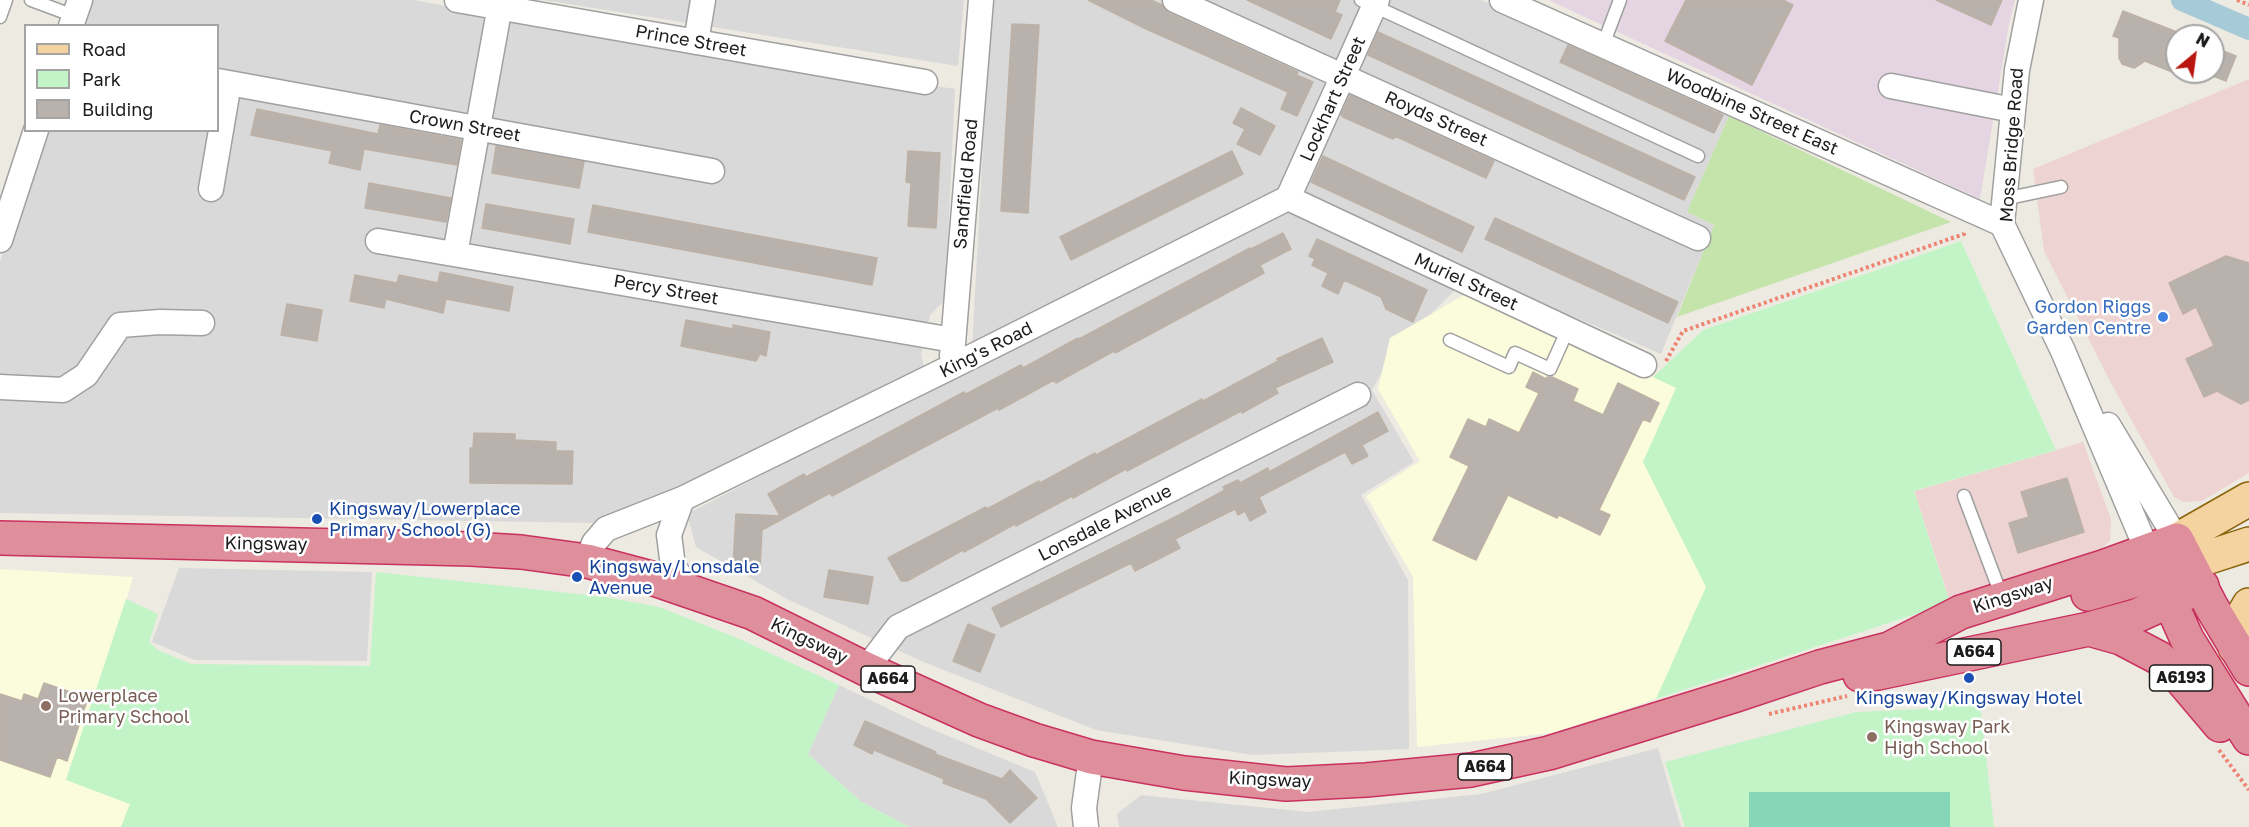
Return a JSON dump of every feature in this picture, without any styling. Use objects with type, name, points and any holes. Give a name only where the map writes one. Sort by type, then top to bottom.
[{"type":"highway","name":"Kingsway","points":[[0,538],[471,549],[521,552],[586,561],[690,590],[753,613],[866,669],[979,720],[1034,740],[1091,757],[1184,773],[1286,784],[1366,780],[1472,770],[1549,753],[1820,667],[1889,649],[1961,612],[2103,567],[2173,568]]},
{"type":"highway","name":"Kingsway","points":[[1774,682],[1878,673],[2089,629],[2136,616],[2173,568]]},
{"type":"highway","name":"A664","points":[[1889,649],[2173,568]]},
{"type":"highway","points":[[2173,568],[2211,606],[2242,658]]},
{"type":"highway","name":"A6193","points":[[2173,568],[2195,653],[2249,738]]},
{"type":"highway","name":"A6193","points":[[2089,629],[2121,638],[2159,658],[2176,673],[2249,758]]},
{"type":"main road","name":"Kingsway","points":[[2173,568],[2249,499]]},
{"type":"main road","name":"A664","points":[[2173,568],[2249,544]]},
{"type":"main road","name":"Kingsway","points":[[2173,568],[2249,555]]},
{"type":"main road","points":[[2242,658],[2242,617],[2249,604]]},
{"type":"street","name":"Prince Street","points":[[458,0],[500,4],[696,42],[925,82]]},
{"type":"street","points":[[696,42],[703,0]]},
{"type":"street","name":"Sandfield Road","points":[[951,368],[981,0]]},
{"type":"street","name":"Royds Street","points":[[1175,0],[1698,238]]},
{"type":"street","name":"Woodbine Street East","points":[[1502,0],[2002,224]]},
{"type":"street","name":"Moss Bridge Road","points":[[2031,0],[2017,70],[2002,224],[2063,351],[2173,568]]},
{"type":"street","name":"Lockhart Street","points":[[1288,198],[1343,77],[1371,2]]},
{"type":"street","points":[[455,254],[500,4]]},
{"type":"street","points":[[219,115],[223,82]]},
{"type":"street","name":"Crown Street","points":[[223,82],[712,171]]},
{"type":"street","points":[[1891,86],[2013,110]]},
{"type":"street","points":[[0,240],[35,132]]},
{"type":"street","points":[[210,189],[217,132]]},
{"type":"street","name":"Muriel Street","points":[[1288,198],[1644,365]]},
{"type":"street","name":"King's Road","points":[[586,561],[594,543],[606,529],[682,499],[951,368],[1288,198]]},
{"type":"street","name":"Percy Street","points":[[378,241],[953,340]]},
{"type":"street","points":[[0,387],[63,390],[86,375],[120,325],[160,322],[202,323]]},
{"type":"street","name":"Lonsdale Avenue","points":[[866,669],[898,627],[1358,395]]},
{"type":"street","points":[[682,499],[669,535],[673,566],[690,590]]},
{"type":"street","points":[[1086,827],[1084,808],[1091,757]]},
{"type":"lane","points":[[0,17],[6,0]]},
{"type":"lane","points":[[31,0],[75,14]]},
{"type":"lane","points":[[1603,45],[1620,0]]},
{"type":"lane","points":[[1371,2],[1698,156]]},
{"type":"lane","points":[[2004,199],[2061,187]]},
{"type":"lane","points":[[1449,340],[1509,367],[1515,353],[1550,369],[1568,329]]},
{"type":"lane","points":[[1964,496],[2003,598]]},
{"type":"path","points":[[2237,0],[2249,5]]},
{"type":"path","points":[[1644,365],[1660,372],[1683,331],[1964,234],[1976,213]]},
{"type":"path","points":[[1759,717],[1856,695]]},
{"type":"path","points":[[2215,744],[2249,790]]},
{"type":"shaded area","points":[[87,0],[413,0],[601,34],[955,89],[945,300],[930,315],[921,355],[924,367],[675,489],[595,523],[0,513],[0,262],[42,132],[219,132],[219,24],[78,24]]},
{"type":"shaded area","points":[[543,0],[964,0],[958,66]]},
{"type":"shaded area","points":[[991,0],[1482,0],[1729,116],[1687,212],[1714,225],[1661,354],[1472,273],[1394,351],[1372,390],[1414,462],[1361,495],[1408,580],[1409,749],[1253,755],[1096,730],[921,661],[787,599],[696,547],[687,514],[971,366]]},
{"type":"shaded area","points":[[1548,0],[2015,0],[1980,199]]},
{"type":"shaded area","name":"Gordon Riggs Garden Centre","points":[[2249,79],[2249,473],[2202,501],[2183,502],[2174,497],[2111,383],[2044,251],[2033,169]]},
{"type":"shaded area","points":[[1961,241],[2056,450],[1914,491],[1950,603],[1552,733],[1417,747],[1413,577],[1366,496],[1420,461],[1378,389],[1390,338],[1469,292],[1653,377],[1703,330]]},
{"type":"shaded area","points":[[2083,442],[2111,519],[2110,541],[2095,554],[1950,603],[1914,491]]},
{"type":"shaded area","points":[[179,568],[372,572],[367,661],[195,660],[152,642]]},
{"type":"shaded area","name":"Lowerplace Primary School","points":[[0,569],[133,577],[117,633],[66,779],[130,804],[121,827],[0,827]]},
{"type":"shaded area","points":[[839,685],[922,725],[1035,772],[1058,827],[909,827],[860,801],[808,754]]},
{"type":"shaded area","points":[[1658,748],[1681,827],[1119,827],[1117,814],[1141,795],[1308,812],[1481,794]]},
{"type":"green space","points":[[1729,116],[1951,222],[1677,317],[1714,225],[1687,212]]},
{"type":"green space","points":[[1961,241],[2056,450],[1914,491],[1950,603],[1656,699],[1706,587],[1643,462],[1676,388],[1653,377],[1703,330]]},
{"type":"green space","points":[[376,572],[605,597],[659,607],[737,638],[839,685],[808,754],[860,801],[909,827],[121,827],[130,804],[66,780],[126,599],[158,614],[149,642],[158,650],[191,664],[370,666]]},
{"type":"green space","name":"Kingsway Park High School","points":[[1979,695],[1994,827],[1685,827],[1665,762],[1856,712],[1922,709]]},
{"type":"green space","points":[[1749,792],[1950,792],[1950,827],[1749,827]]},
{"type":"building","points":[[1088,0],[1151,0],[1162,5],[1169,13],[1298,72],[1296,75],[1313,82],[1297,116],[1281,109],[1288,92],[1144,28]]},
{"type":"building","points":[[1247,0],[1340,0],[1335,12],[1342,15],[1331,39]]},
{"type":"building","points":[[1686,0],[1783,0],[1793,5],[1752,85],[1665,41]]},
{"type":"building","points":[[1936,0],[2002,0],[1991,25]]},
{"type":"building","points":[[2123,11],[2165,27],[2165,69],[2145,61],[2134,68],[2122,64],[2119,58],[2119,38],[2113,36]]},
{"type":"building","points":[[1012,24],[1039,25],[1028,213],[1001,211]]},
{"type":"building","points":[[1378,32],[1695,177],[1684,200],[1368,55]]},
{"type":"building","points":[[1568,45],[1723,115],[1714,133],[1560,62]]},
{"type":"building","points":[[2225,52],[2236,56],[2225,81]]},
{"type":"building","points":[[1350,95],[1494,161],[1486,178],[1395,136],[1393,139],[1343,117],[1341,115]]},
{"type":"building","points":[[1241,108],[1275,126],[1260,155],[1237,144],[1245,129],[1233,123]]},
{"type":"building","points":[[257,109],[378,134],[380,125],[461,140],[457,165],[364,149],[360,170],[329,163],[332,151],[251,135]]},
{"type":"building","points":[[496,146],[584,162],[579,188],[492,173]]},
{"type":"building","points":[[908,151],[940,153],[936,228],[908,226],[911,183],[906,182]]},
{"type":"building","points":[[1232,151],[1243,174],[1071,260],[1060,237]]},
{"type":"building","points":[[1323,156],[1474,227],[1462,252],[1311,182]]},
{"type":"building","points":[[369,183],[451,198],[446,222],[365,208]]},
{"type":"building","points":[[486,204],[574,219],[570,244],[482,228]]},
{"type":"building","points":[[593,205],[877,258],[872,285],[588,232]]},
{"type":"building","points":[[1495,218],[1678,302],[1668,323],[1485,239]]},
{"type":"building","points":[[1283,233],[1291,249],[1260,265],[1264,273],[1115,353],[1114,351],[1056,383],[1054,380],[999,410],[998,408],[832,496],[830,493],[762,530],[760,567],[733,566],[736,514],[780,516],[768,494],[804,474],[806,477],[964,392],[966,394],[1021,365],[1023,368],[1250,248]]},
{"type":"building","points":[[1317,239],[1427,290],[1413,322],[1386,309],[1381,297],[1344,280],[1338,294],[1322,286],[1328,273],[1312,265],[1315,259],[1309,256]]},
{"type":"building","points":[[2226,256],[2249,263],[2249,400],[2241,404],[2217,391],[2204,397],[2186,359],[2214,346],[2196,307],[2183,314],[2169,283]]},
{"type":"building","points":[[440,272],[513,287],[509,311],[446,299],[443,313],[386,299],[384,308],[350,301],[355,275],[397,283],[399,275],[438,283]]},
{"type":"building","points":[[287,304],[322,310],[317,341],[281,335]]},
{"type":"building","points":[[686,320],[733,329],[733,325],[770,332],[766,356],[760,354],[756,361],[681,346]]},
{"type":"building","points":[[1322,338],[1333,362],[1275,388],[1278,393],[1242,413],[1241,411],[1016,526],[1015,524],[964,552],[963,550],[907,581],[901,581],[888,558],[986,507],[987,509],[1039,481],[1040,483],[1095,453],[1096,455],[1202,399],[1203,401],[1278,361],[1277,359]]},
{"type":"building","points":[[1533,372],[1546,379],[1552,377],[1578,389],[1573,401],[1603,415],[1618,383],[1659,403],[1650,422],[1643,419],[1599,510],[1610,515],[1600,535],[1559,515],[1557,518],[1508,495],[1476,560],[1433,540],[1469,466],[1450,457],[1468,419],[1486,427],[1489,419],[1519,433],[1539,393],[1526,387]]},
{"type":"building","points":[[1378,412],[1388,431],[1362,445],[1368,456],[1352,464],[1345,452],[1259,497],[1266,512],[1250,521],[1245,511],[1238,515],[1235,509],[1175,539],[1180,548],[1135,571],[1131,563],[1001,627],[992,608],[1179,515],[1225,490],[1223,487],[1238,480],[1240,483],[1268,468],[1269,472]]},
{"type":"building","points":[[474,433],[515,434],[515,440],[556,442],[556,451],[573,451],[572,484],[470,483],[470,448],[473,448]]},
{"type":"building","points":[[2067,478],[2084,532],[2018,553],[2009,523],[2029,517],[2021,492]]},
{"type":"building","points":[[829,570],[873,577],[868,604],[824,597]]},
{"type":"building","points":[[968,624],[995,635],[980,672],[953,661]]},
{"type":"building","points":[[44,683],[88,698],[67,761],[57,757],[50,777],[0,760],[0,694],[22,701],[24,694],[38,699]]},
{"type":"building","points":[[865,721],[936,752],[935,754],[1002,779],[1010,770],[1037,798],[1010,823],[986,799],[943,783],[944,779],[874,750],[872,754],[854,745]]},
{"type":"waterway","points":[[2182,0],[2249,29]]},
{"type":"place","name":"Gordon Riggs Garden Centre","points":[[2163,317]]},
{"type":"place","name":"Kingsway/Lowerplace Primary School (G)","points":[[317,519]]},
{"type":"place","name":"Kingsway/Lonsdale Avenue","points":[[577,577]]},
{"type":"place","name":"Kingsway/Kingsway Hotel","points":[[1969,678]]},
{"type":"place","name":"Lowerplace Primary School","points":[[46,706]]},
{"type":"place","name":"Kingsway Park High School","points":[[1872,737]]}]
